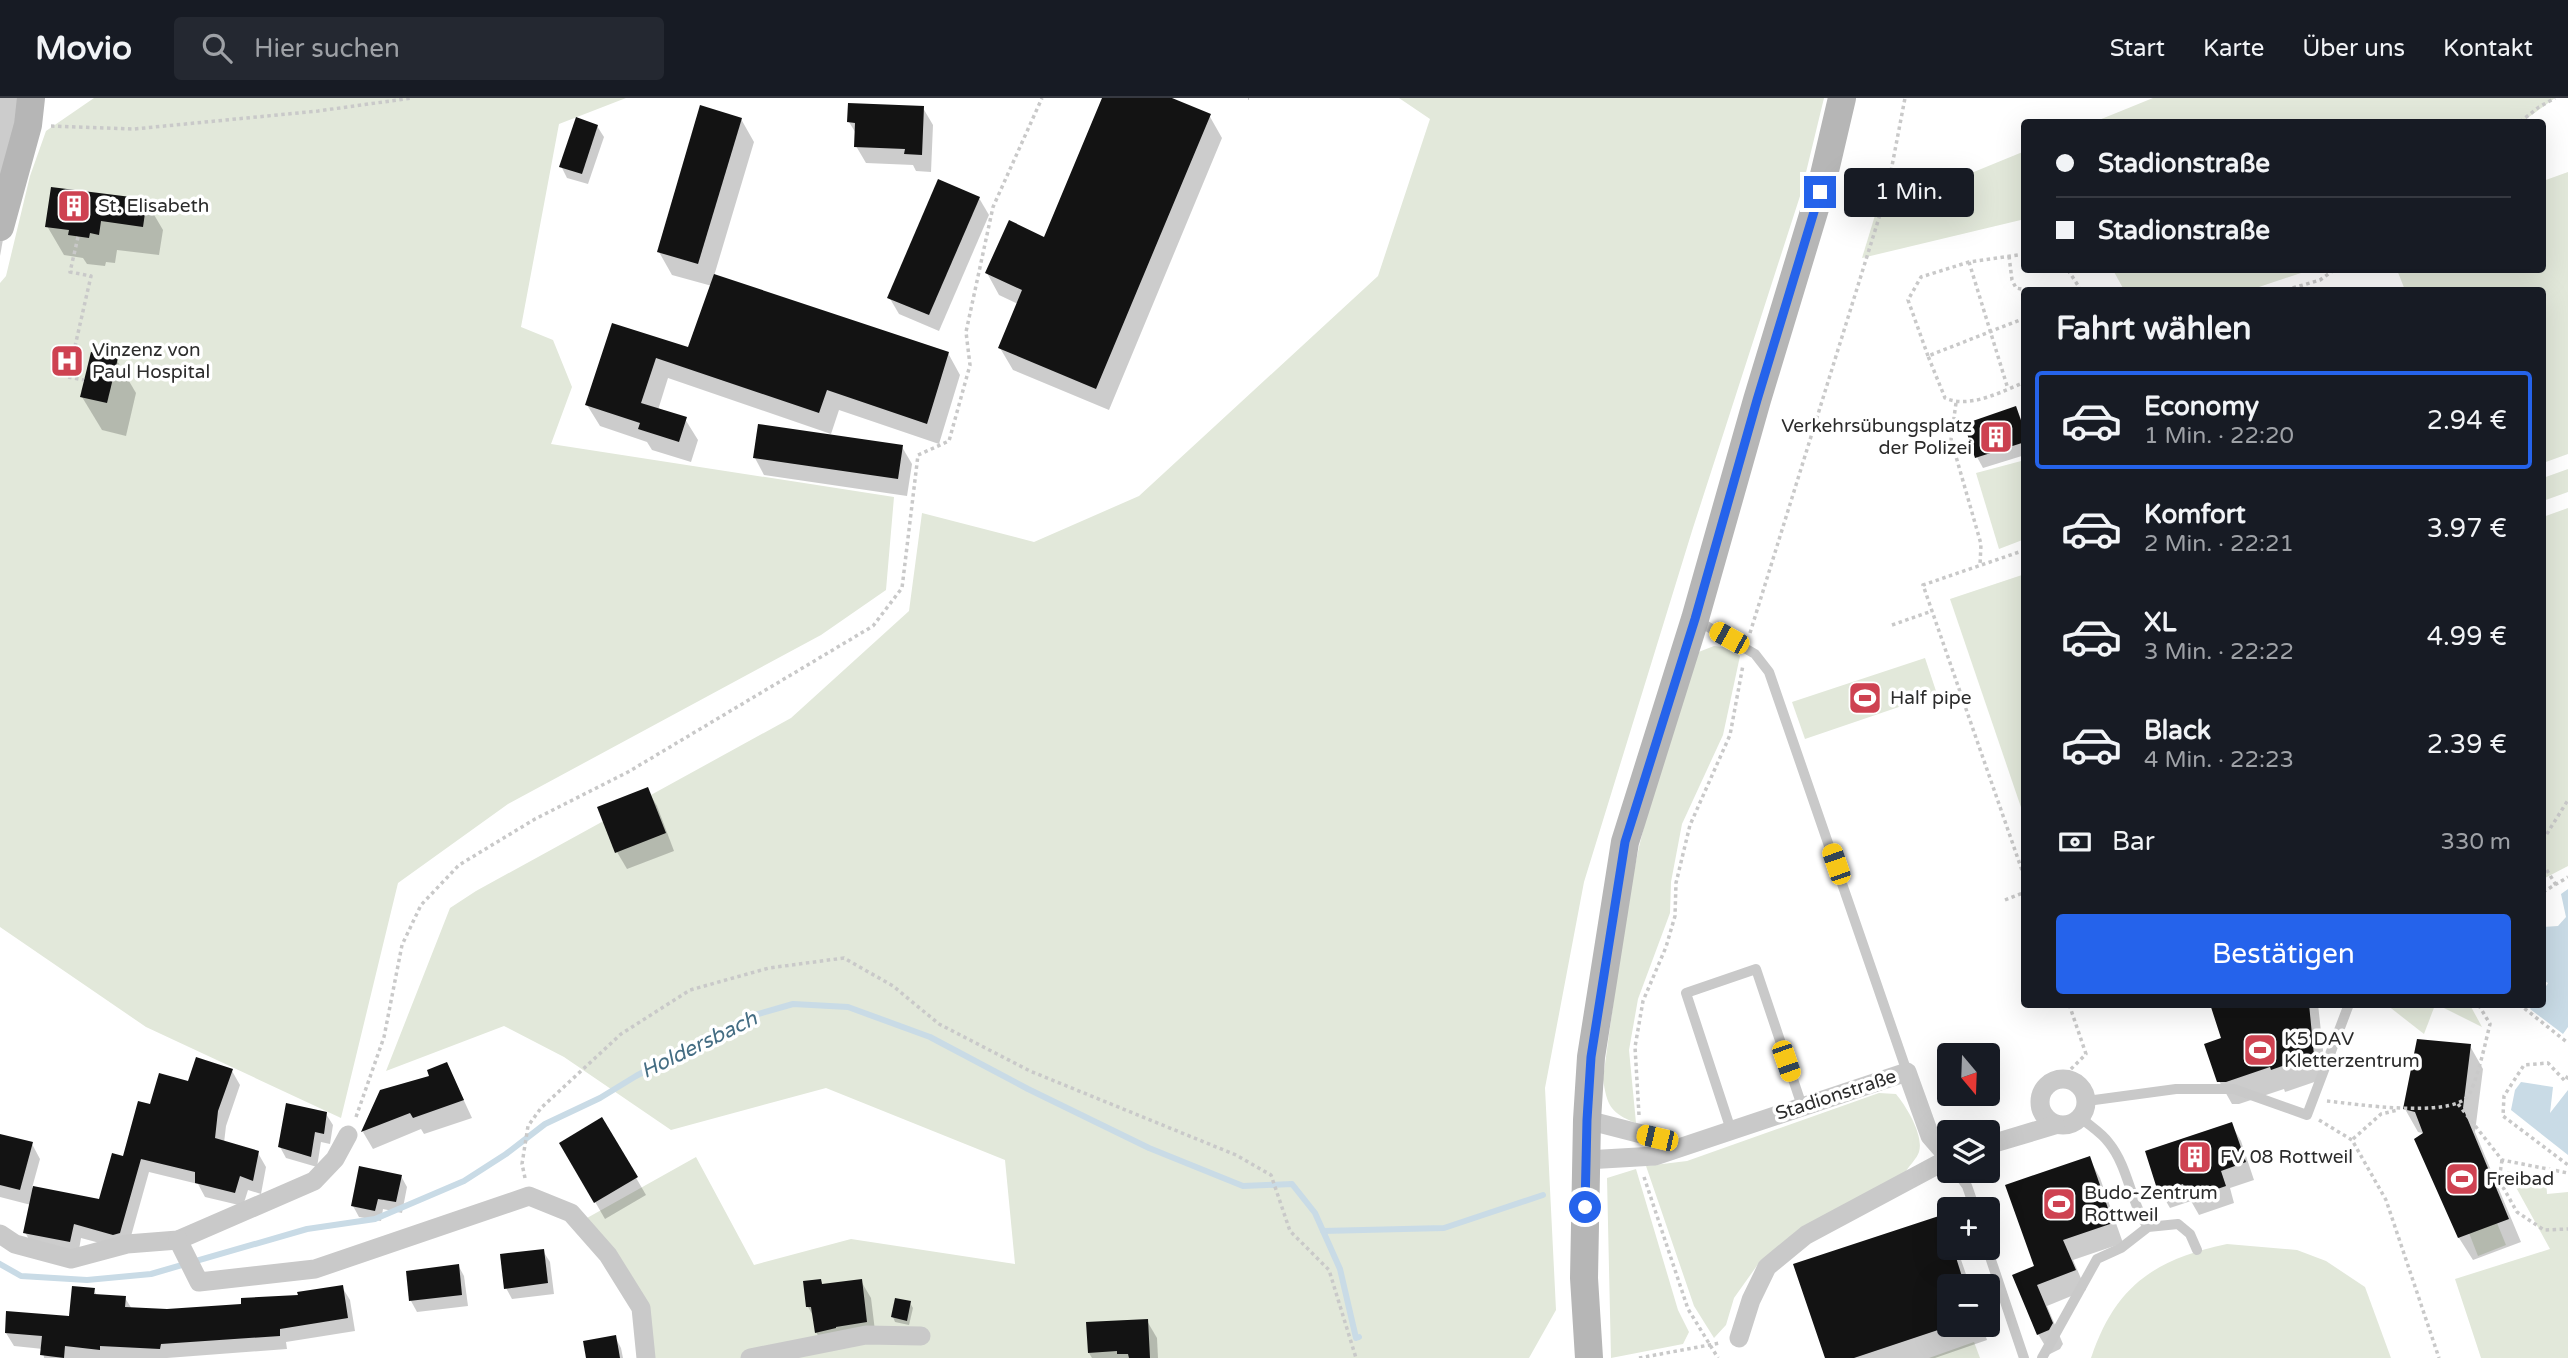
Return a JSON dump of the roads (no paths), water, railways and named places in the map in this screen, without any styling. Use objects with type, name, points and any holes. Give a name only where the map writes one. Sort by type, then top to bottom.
[{"type":"street","points":[[1589,1358],[1584,1278],[1591,1057],[1625,842],[1695,619],[1820,192],[1842,98]]},
{"type":"street","points":[[0,227],[30,111]]},
{"type":"street","name":"Stadionstraße","points":[[1586,1160],[1655,1156],[1907,1072],[1930,1136],[1937,1145]]},
{"type":"street","points":[[2000,1141],[2055,1125],[2073,1124],[2084,1109],[2084,1092],[2078,1085],[2061,1079],[2045,1087],[2040,1095],[2041,1113],[2055,1125]]},
{"type":"street","points":[[1587,1120],[1657,1138],[1672,1149]]},
{"type":"street","points":[[0,1234],[15,1244],[71,1259],[127,1244],[182,1247],[314,1181],[335,1159],[348,1135]]},
{"type":"street","points":[[1739,1338],[1751,1300],[1767,1267],[1806,1235],[1937,1170]]},
{"type":"street","points":[[182,1247],[199,1282],[315,1269],[529,1196],[571,1213],[608,1255],[641,1308],[646,1358]]},
{"type":"street","points":[[750,1358],[866,1335],[921,1336]]},
{"type":"lane","points":[[1695,619],[1755,654],[1769,672],[1907,1072]]},
{"type":"lane","points":[[1731,1130],[1686,993],[1756,969],[1802,1106]]},
{"type":"lane","points":[[2148,1227],[2141,1217],[2120,1160],[2084,1109],[2176,1089],[2234,1089],[2307,1115],[2348,1008]]},
{"type":"lane","points":[[2042,1358],[2098,1259],[2121,1248],[2148,1227],[2178,1224],[2190,1234],[2197,1250]]},
{"type":"lane","points":[[1991,1260],[2024,1358]]},
{"type":"water","points":[[2568,889],[2568,1027],[2563,1034],[2530,1009],[2546,1008],[2546,927],[2558,926],[2566,917],[2561,894]]},
{"type":"water","points":[[2521,1082],[2553,1087],[2550,1113],[2568,1090],[2568,1155],[2511,1110],[2515,1090]]},
{"type":"waterway","name":"Holdersbach","points":[[0,1264],[21,1276],[87,1280],[151,1274],[307,1229],[375,1219],[464,1181],[545,1124],[600,1098],[748,1017],[793,1004],[848,1007],[930,1037],[1149,1148],[1243,1186],[1292,1184],[1315,1213],[1340,1269],[1356,1338],[1359,1337]]},
{"type":"waterway","name":"Holdersbach","points":[[1323,1231],[1444,1228],[1543,1195]]},
{"type":"place","name":"St. Elisabeth","points":[[74,206]]},
{"type":"place","name":"Vinzenz von Paul Hospital","points":[[67,361]]},
{"type":"place","name":"Verkehrsübungsplatz der Polizei","points":[[1996,437]]},
{"type":"place","name":"Half pipe","points":[[1865,698]]},
{"type":"place","name":"K5 DAV Kletterzentrum","points":[[2260,1050]]},
{"type":"place","name":"FV 08 Rottweil","points":[[2195,1157]]},
{"type":"place","name":"Freibad","points":[[2462,1179]]},
{"type":"place","name":"Budo-Zentrum Rottweil","points":[[2059,1204]]}]
